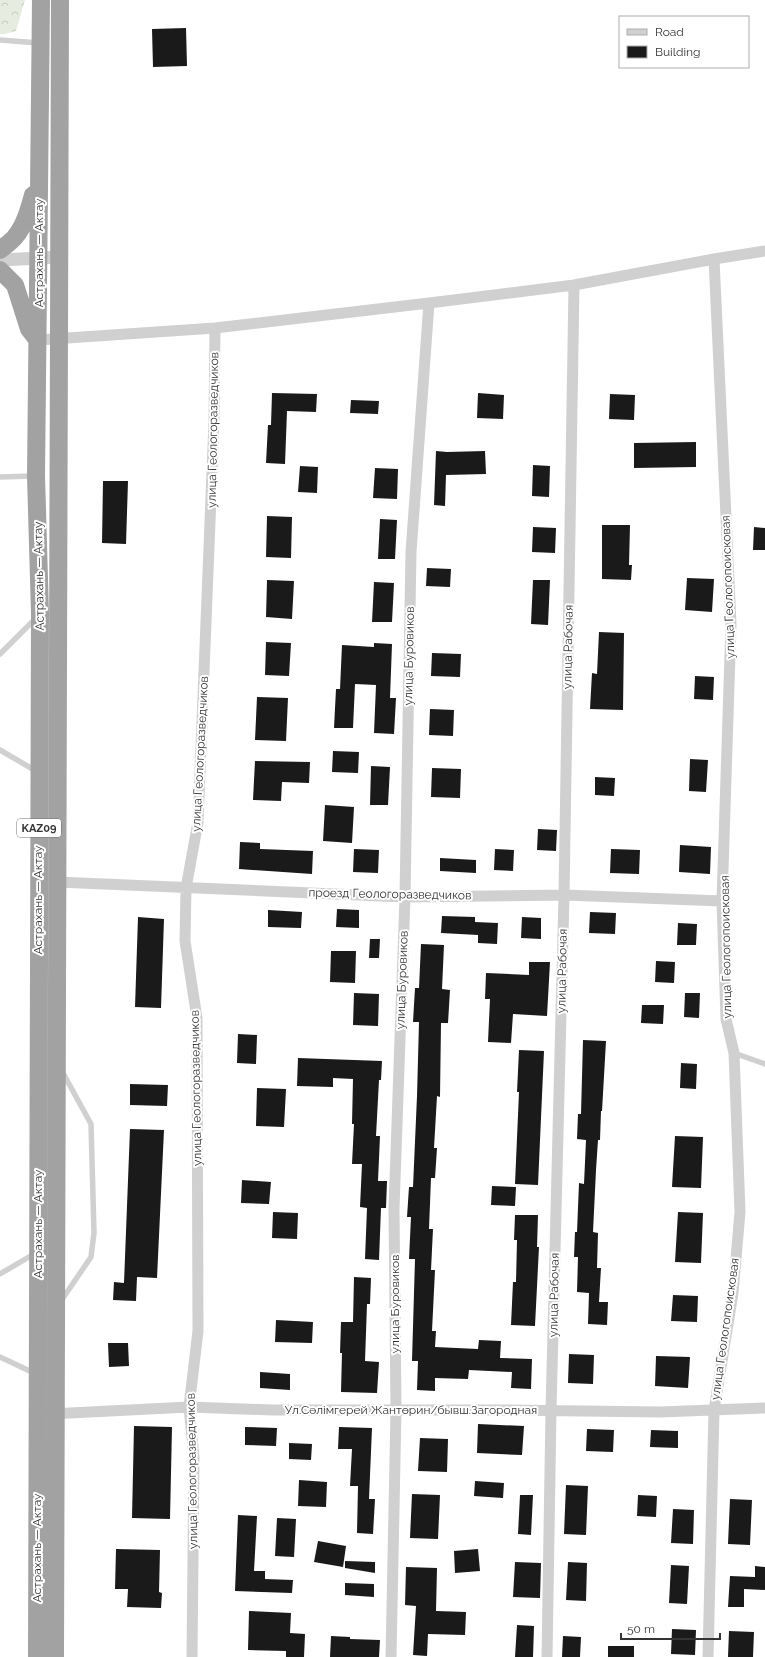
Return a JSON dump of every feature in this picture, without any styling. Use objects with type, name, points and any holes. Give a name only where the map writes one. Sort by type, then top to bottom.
[{"type":"highway","name":"Астрахань — Актау","points":[[37,1657],[40,614],[36,476],[42,0]]},
{"type":"highway","name":"Астрахань — Актау","points":[[55,1657],[60,0]]},
{"type":"highway","points":[[0,250],[15,237],[24,223],[39,175]]},
{"type":"highway","points":[[0,270],[16,285],[29,329],[38,340]]},
{"type":"highway","points":[[37,1621],[55,1621]]},
{"type":"street","points":[[38,340],[215,328],[429,303],[574,285],[765,251]]},
{"type":"street","points":[[0,260],[60,257]]},
{"type":"street","name":"улица Геологопоисковая","points":[[708,1657],[714,1410],[733,1293],[740,1212],[734,1053],[726,1018],[722,902],[731,624],[714,259]]},
{"type":"street","name":"улица Рабочая","points":[[547,1657],[551,1410],[564,895],[574,285]]},
{"type":"street","name":"улица Буровиков","points":[[391,1657],[396,1410],[394,1209],[405,897],[411,552],[429,303]]},
{"type":"street","name":"улица Геологоразведчиков","points":[[192,1657],[194,1456],[189,1407],[198,1331],[197,1018],[185,941],[186,888],[198,822],[214,422],[215,328]]},
{"type":"street","name":"проезд Геологоразведчиков","points":[[57,882],[405,897],[564,895],[722,902]]},
{"type":"street","name":"Ул.Сәлімгерей Жантөрин/бывш.Загородная","points":[[38,1415],[189,1407],[273,1410],[551,1410],[660,1412],[765,1408]]},
{"type":"lane","points":[[0,40],[41,43]]},
{"type":"lane","points":[[0,477],[36,476]]},
{"type":"lane","points":[[0,654],[40,614]]},
{"type":"lane","points":[[0,750],[39,772]]},
{"type":"lane","points":[[734,1053],[765,1064]]},
{"type":"lane","points":[[56,1309],[91,1257],[94,1234],[92,1124],[57,1062]]},
{"type":"lane","points":[[0,1274],[38,1252]]},
{"type":"lane","points":[[0,1357],[38,1375]]},
{"type":"green space","points":[[0,0],[25,0],[16,31],[0,34]]},
{"type":"building","points":[[186,28],[187,66],[153,67],[152,29]]},
{"type":"building","points":[[272,393],[317,394],[316,412],[287,411],[285,464],[266,463],[268,425],[271,425]]},
{"type":"building","points":[[478,393],[504,395],[503,419],[477,418]]},
{"type":"building","points":[[610,394],[635,395],[634,420],[609,419]]},
{"type":"building","points":[[351,400],[379,401],[378,414],[350,413]]},
{"type":"building","points":[[696,442],[696,467],[634,468],[634,443]]},
{"type":"building","points":[[436,451],[485,451],[486,474],[446,475],[445,506],[434,505]]},
{"type":"building","points":[[533,465],[550,466],[549,497],[532,496]]},
{"type":"building","points":[[300,466],[318,467],[317,493],[298,492]]},
{"type":"building","points":[[375,468],[398,469],[397,499],[373,498]]},
{"type":"building","points":[[103,481],[128,481],[126,544],[102,543]]},
{"type":"building","points":[[267,516],[292,517],[291,558],[266,557]]},
{"type":"building","points":[[380,519],[397,520],[395,559],[378,559]]},
{"type":"building","points":[[602,525],[630,525],[629,565],[632,565],[631,580],[602,579]]},
{"type":"building","points":[[533,527],[556,528],[555,553],[532,552]]},
{"type":"building","points":[[754,527],[765,528],[765,550],[753,550]]},
{"type":"building","points":[[427,568],[451,569],[450,587],[426,586]]},
{"type":"building","points":[[687,578],[714,579],[712,612],[685,610]]},
{"type":"building","points":[[267,580],[294,581],[292,619],[266,617]]},
{"type":"building","points":[[533,580],[550,580],[548,625],[531,624]]},
{"type":"building","points":[[374,582],[394,583],[392,622],[372,622]]},
{"type":"building","points":[[599,632],[624,633],[623,710],[590,709],[592,673],[597,674]]},
{"type":"building","points":[[266,642],[291,643],[289,676],[265,675]]},
{"type":"building","points":[[374,643],[392,644],[390,698],[396,698],[394,734],[374,733],[376,685],[355,684],[353,728],[334,728],[336,689],[340,689],[342,645],[374,647]]},
{"type":"building","points":[[432,653],[461,654],[460,677],[431,676]]},
{"type":"building","points":[[695,676],[714,677],[713,700],[694,699]]},
{"type":"building","points":[[257,697],[288,698],[286,741],[255,740]]},
{"type":"building","points":[[430,709],[454,710],[453,736],[429,735]]},
{"type":"building","points":[[333,751],[359,752],[358,773],[332,772]]},
{"type":"building","points":[[690,759],[708,760],[706,792],[689,791]]},
{"type":"building","points":[[255,761],[310,762],[309,783],[282,782],[281,801],[253,800]]},
{"type":"building","points":[[371,766],[390,767],[388,805],[370,805]]},
{"type":"building","points":[[432,768],[461,769],[460,798],[431,797]]},
{"type":"building","points":[[595,777],[615,778],[614,796],[595,795]]},
{"type":"building","points":[[325,805],[354,807],[352,843],[323,841]]},
{"type":"building","points":[[538,829],[557,830],[556,851],[537,850]]},
{"type":"building","points":[[240,842],[260,843],[260,849],[313,851],[312,874],[239,869]]},
{"type":"building","points":[[680,845],[711,847],[710,874],[679,872]]},
{"type":"building","points":[[354,849],[379,850],[378,873],[353,872]]},
{"type":"building","points":[[495,849],[514,850],[513,871],[494,870]]},
{"type":"building","points":[[611,849],[640,850],[639,874],[610,873]]},
{"type":"building","points":[[440,858],[476,860],[476,873],[440,871]]},
{"type":"building","points":[[337,909],[359,910],[359,928],[336,927]]},
{"type":"building","points":[[268,910],[302,912],[301,928],[268,927]]},
{"type":"building","points":[[590,912],[616,913],[615,934],[589,933]]},
{"type":"building","points":[[442,916],[475,917],[475,922],[498,923],[497,944],[478,943],[478,935],[441,933]]},
{"type":"building","points":[[138,917],[164,919],[161,1008],[135,1007]]},
{"type":"building","points":[[522,917],[541,918],[541,939],[521,938]]},
{"type":"building","points":[[678,923],[697,924],[696,945],[677,945]]},
{"type":"building","points":[[370,939],[380,939],[379,958],[369,958]]},
{"type":"building","points":[[421,944],[444,945],[442,989],[450,990],[448,1023],[441,1023],[440,1097],[437,1096],[434,1148],[437,1148],[435,1178],[431,1178],[429,1229],[433,1229],[431,1270],[435,1270],[432,1331],[436,1331],[435,1347],[478,1349],[479,1340],[501,1341],[500,1358],[532,1359],[531,1389],[511,1388],[512,1372],[469,1370],[468,1379],[435,1378],[435,1391],[417,1390],[418,1361],[412,1361],[415,1259],[409,1259],[411,1217],[407,1217],[409,1187],[413,1187],[419,1022],[413,1022],[415,988],[419,988]]},
{"type":"building","points":[[331,951],[356,951],[355,983],[330,982]]},
{"type":"building","points":[[656,961],[675,962],[674,983],[655,982]]},
{"type":"building","points":[[529,962],[550,962],[547,1016],[513,1014],[511,1043],[488,1042],[490,999],[485,999],[486,973],[529,975]]},
{"type":"building","points":[[354,993],[379,994],[378,1026],[353,1025]]},
{"type":"building","points":[[685,993],[700,993],[699,1018],[684,1017]]},
{"type":"building","points":[[642,1005],[664,1005],[663,1024],[641,1023]]},
{"type":"building","points":[[238,1034],[257,1035],[256,1064],[237,1063]]},
{"type":"building","points":[[583,1040],[606,1041],[600,1140],[598,1140],[593,1232],[598,1233],[597,1268],[601,1268],[599,1302],[608,1302],[607,1325],[588,1324],[589,1293],[577,1292],[578,1257],[574,1257],[575,1232],[577,1232],[579,1183],[584,1184],[586,1140],[577,1139],[578,1114],[581,1114]]},
{"type":"building","points":[[519,1050],[544,1051],[538,1185],[515,1184],[519,1092],[517,1092]]},
{"type":"building","points":[[298,1058],[382,1061],[381,1080],[379,1080],[376,1136],[380,1136],[378,1181],[387,1181],[386,1208],[381,1208],[379,1260],[365,1259],[367,1208],[360,1207],[362,1164],[352,1164],[354,1124],[352,1124],[353,1079],[333,1078],[333,1087],[297,1086]]},
{"type":"building","points":[[681,1063],[697,1064],[696,1089],[680,1088]]},
{"type":"building","points":[[130,1084],[168,1085],[167,1106],[130,1105]]},
{"type":"building","points":[[257,1088],[286,1089],[284,1127],[256,1126]]},
{"type":"building","points":[[130,1129],[164,1130],[157,1278],[137,1277],[136,1301],[113,1300],[114,1282],[124,1283]]},
{"type":"building","points":[[675,1136],[703,1137],[701,1188],[672,1187]]},
{"type":"building","points":[[242,1180],[271,1182],[269,1204],[241,1203]]},
{"type":"building","points":[[492,1186],[516,1187],[515,1206],[491,1205]]},
{"type":"building","points":[[273,1212],[298,1213],[297,1239],[272,1238]]},
{"type":"building","points":[[678,1212],[703,1213],[701,1263],[675,1262]]},
{"type":"building","points":[[515,1215],[538,1215],[537,1247],[539,1247],[535,1326],[511,1325],[513,1282],[516,1282],[517,1240],[514,1240]]},
{"type":"building","points":[[354,1277],[371,1278],[370,1304],[367,1304],[365,1361],[379,1362],[377,1393],[341,1392],[341,1322],[353,1322]]},
{"type":"building","points":[[673,1295],[698,1296],[697,1322],[671,1321]]},
{"type":"building","points":[[276,1320],[313,1322],[312,1343],[275,1342]]},
{"type":"building","points":[[108,1343],[128,1343],[129,1366],[109,1367]]},
{"type":"building","points":[[569,1354],[594,1355],[593,1384],[568,1383]]},
{"type":"building","points":[[656,1356],[690,1357],[688,1388],[655,1386]]},
{"type":"building","points":[[260,1372],[290,1374],[290,1390],[260,1388]]},
{"type":"building","points":[[478,1424],[524,1426],[522,1455],[477,1453]]},
{"type":"building","points":[[134,1426],[172,1427],[170,1519],[132,1518]]},
{"type":"building","points":[[245,1427],[277,1428],[276,1446],[245,1445]]},
{"type":"building","points":[[339,1427],[372,1428],[369,1499],[375,1499],[373,1534],[357,1533],[358,1486],[350,1486],[352,1449],[338,1449]]},
{"type":"building","points":[[587,1429],[614,1430],[613,1452],[586,1451]]},
{"type":"building","points":[[651,1430],[678,1431],[678,1448],[650,1447]]},
{"type":"building","points":[[420,1438],[448,1439],[447,1472],[418,1471]]},
{"type":"building","points":[[289,1443],[312,1444],[311,1460],[289,1459]]},
{"type":"building","points":[[299,1480],[327,1482],[326,1507],[298,1506]]},
{"type":"building","points":[[475,1481],[504,1483],[503,1498],[474,1496]]},
{"type":"building","points":[[566,1485],[588,1486],[586,1535],[564,1534]]},
{"type":"building","points":[[412,1494],[440,1495],[438,1539],[410,1538]]},
{"type":"building","points":[[520,1495],[533,1495],[531,1535],[518,1534]]},
{"type":"building","points":[[638,1495],[657,1496],[656,1517],[637,1516]]},
{"type":"building","points":[[730,1499],[752,1500],[750,1545],[728,1544]]},
{"type":"building","points":[[673,1509],[694,1510],[693,1544],[671,1543]]},
{"type":"building","points":[[238,1515],[257,1516],[254,1571],[265,1571],[265,1579],[293,1580],[292,1593],[235,1591]]},
{"type":"building","points":[[277,1518],[296,1519],[294,1557],[275,1556]]},
{"type":"building","points":[[318,1541],[346,1546],[343,1567],[314,1562]]},
{"type":"building","points":[[116,1549],[160,1550],[159,1592],[162,1593],[161,1608],[127,1607],[128,1589],[115,1589]]},
{"type":"building","points":[[478,1549],[480,1571],[455,1573],[454,1551]]},
{"type":"building","points":[[345,1561],[375,1562],[375,1573],[345,1568]]},
{"type":"building","points":[[515,1562],[541,1563],[540,1598],[513,1597]]},
{"type":"building","points":[[568,1562],[587,1563],[586,1601],[566,1600]]},
{"type":"building","points":[[671,1565],[689,1566],[687,1604],[669,1603]]},
{"type":"building","points":[[755,1566],[765,1567],[765,1590],[744,1589],[744,1607],[728,1607],[730,1576],[755,1577]]},
{"type":"building","points":[[406,1567],[437,1568],[436,1611],[466,1612],[465,1635],[428,1634],[427,1656],[413,1655],[416,1606],[405,1605]]},
{"type":"building","points":[[345,1583],[374,1584],[374,1597],[345,1595]]},
{"type":"building","points":[[249,1611],[291,1613],[290,1633],[305,1634],[304,1657],[286,1657],[286,1651],[248,1650]]},
{"type":"building","points":[[517,1625],[534,1626],[533,1657],[515,1657]]},
{"type":"building","points":[[672,1629],[696,1630],[695,1655],[671,1654]]},
{"type":"building","points":[[729,1631],[754,1632],[753,1657],[728,1657]]},
{"type":"building","points":[[331,1636],[350,1637],[350,1639],[380,1640],[379,1657],[330,1657]]},
{"type":"building","points":[[563,1636],[581,1637],[580,1657],[562,1657]]},
{"type":"building","points":[[608,1646],[634,1646],[634,1657],[608,1657]]}]
